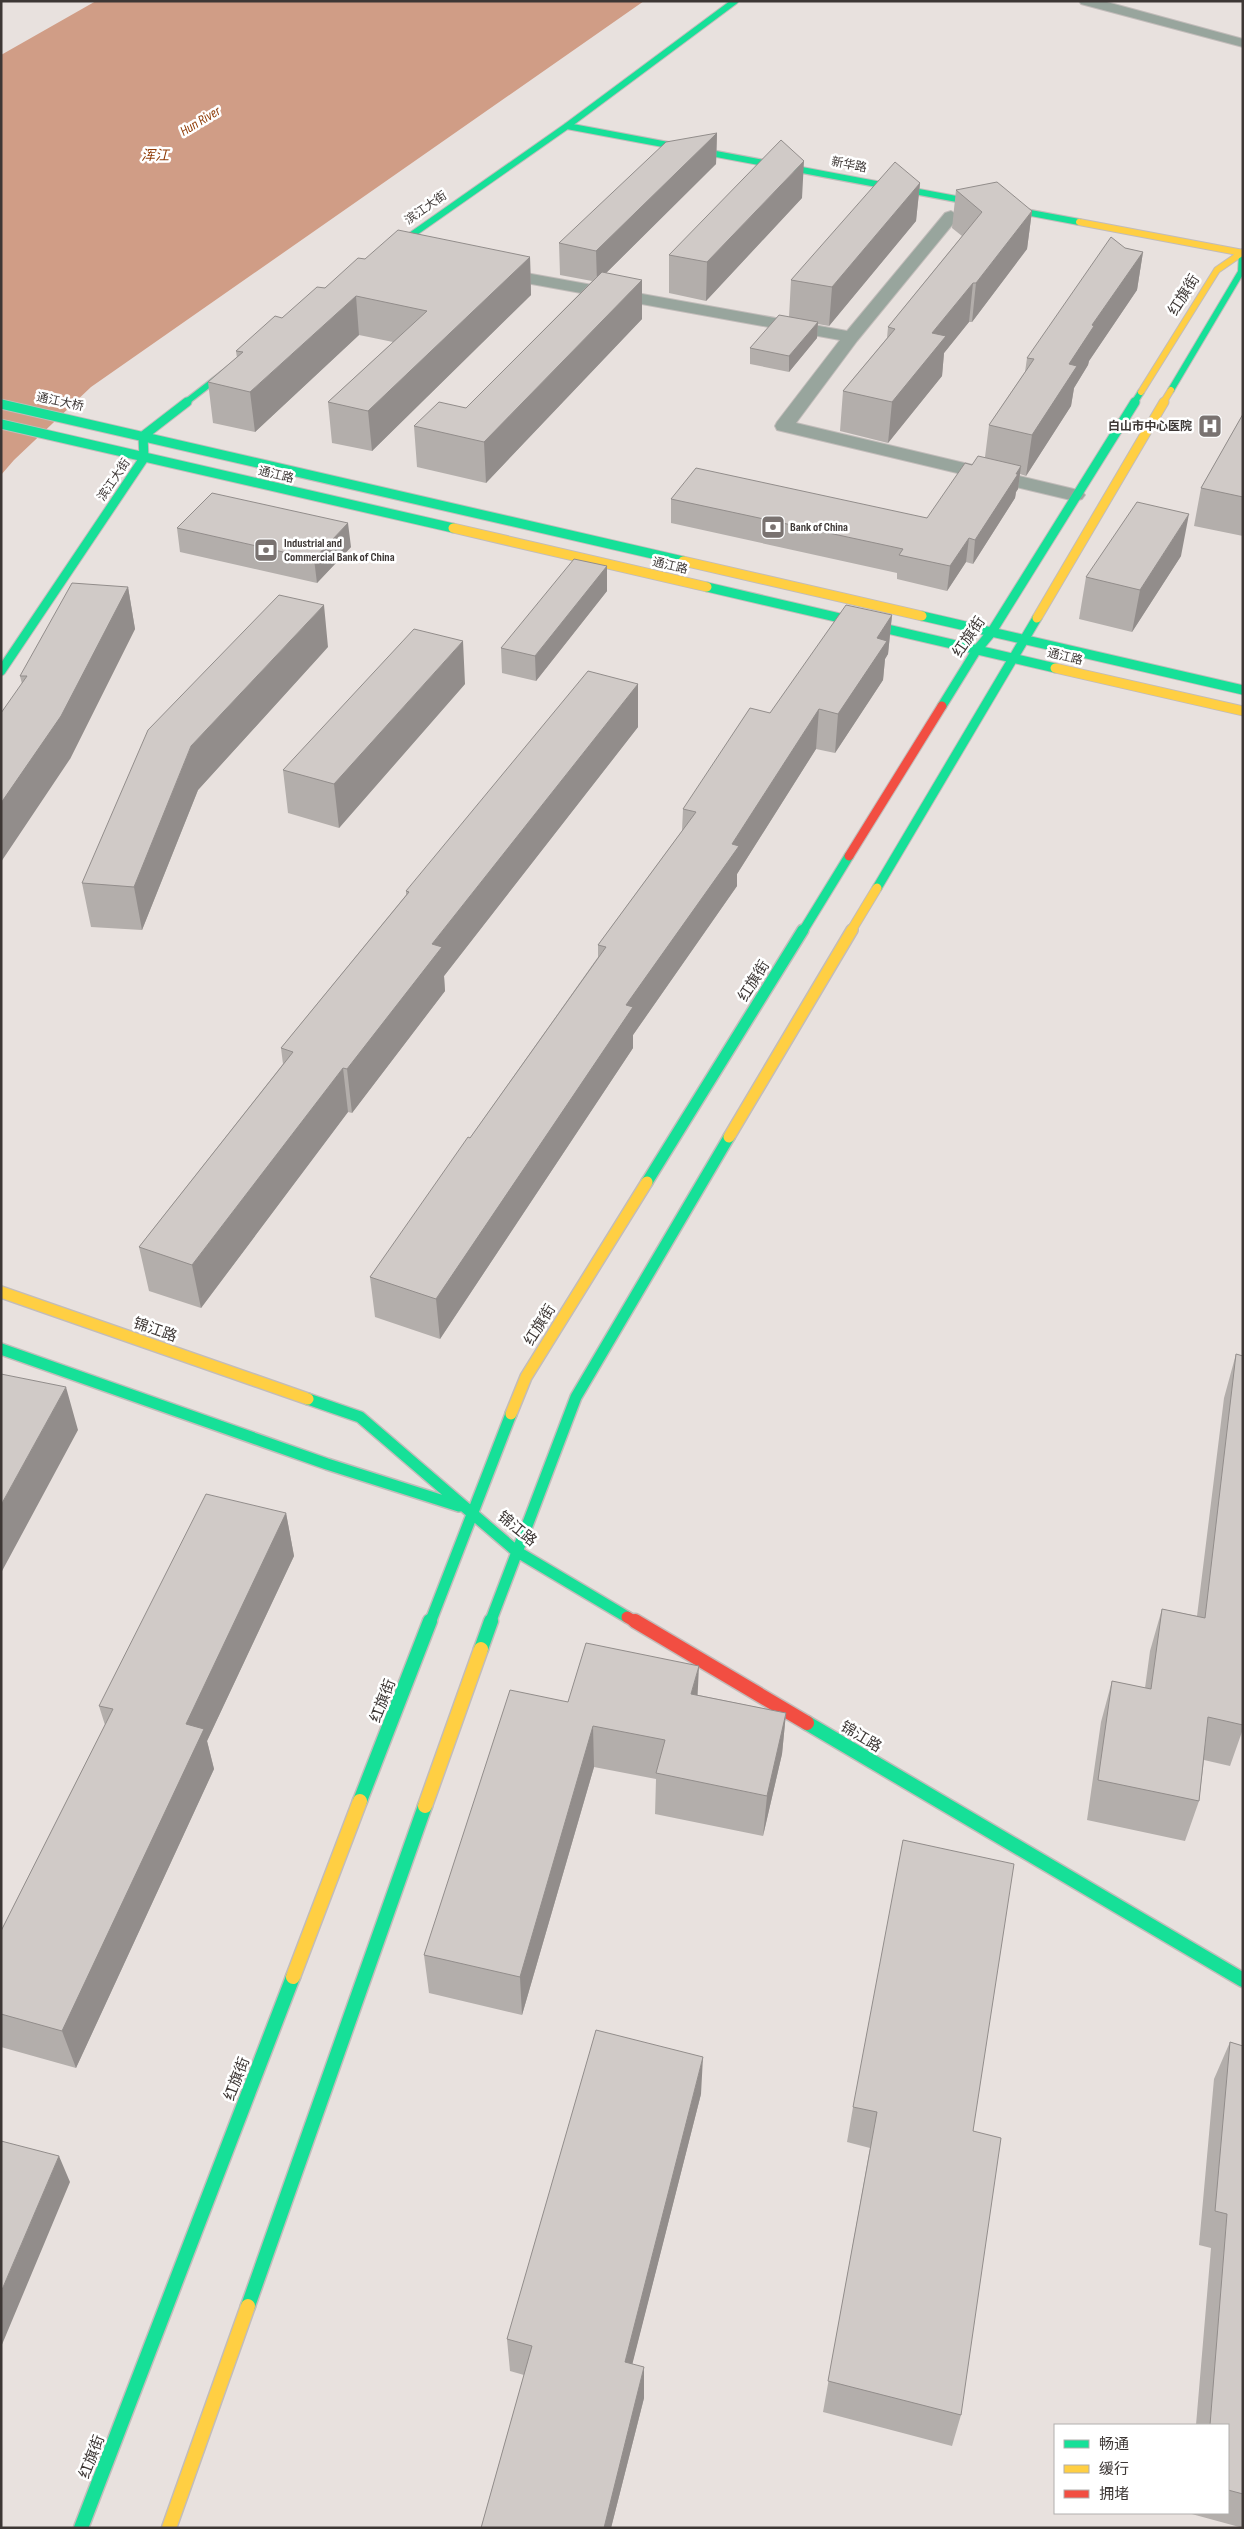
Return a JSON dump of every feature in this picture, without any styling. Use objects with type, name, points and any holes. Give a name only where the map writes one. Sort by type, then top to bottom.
[{"type":"main road","name":"滨江大街","points":[[370,265],[567,126],[735,1]]},
{"type":"main road","name":"新华路","points":[[567,126],[1243,252]]},
{"type":"main road","name":"红旗街","points":[[81,2528],[472,1510],[526,1376],[976,652],[991,633],[1075,495],[1218,270],[1243,252]]},
{"type":"main road","points":[[169,2528],[516,1551],[576,1397],[1241,272],[1243,252]]},
{"type":"main road","points":[[143,436],[251,353]]},
{"type":"main road","name":"通江大桥","points":[[1,404],[112,428]]},
{"type":"main road","name":"通江路","points":[[1,424],[976,652],[1243,712]]},
{"type":"main road","name":"通江路","points":[[112,428],[1243,690]]},
{"type":"main road","name":"滨江大街","points":[[1,671],[144,458],[143,436]]},
{"type":"main road","name":"锦江路","points":[[1,1292],[360,1418],[472,1510],[516,1551],[1243,1980]]},
{"type":"main road","name":"锦江路","points":[[1,1349],[327,1464],[472,1510]]},
{"type":"street","points":[[1086,1],[1243,43]]},
{"type":"street","points":[[951,216],[851,337],[784,426],[1075,495]]},
{"type":"street","points":[[386,253],[405,256]]},
{"type":"street","points":[[473,269],[851,337]]},
{"type":"water","name":"浑江","points":[[96,1],[644,1],[91,387],[14,460],[1,475],[1,55]]},
{"type":"building","points":[[717,133],[596,251],[559,243],[666,142]]},
{"type":"building","points":[[781,140],[804,161],[707,262],[669,255]]},
{"type":"building","points":[[895,162],[920,183],[832,287],[791,280]]},
{"type":"building","points":[[997,182],[1032,211],[976,283],[973,283],[932,333],[946,336],[892,402],[843,391],[895,329],[888,327],[982,212],[956,190]]},
{"type":"building","points":[[398,230],[530,257],[368,411],[328,402],[427,311],[356,296],[250,392],[208,382],[243,352],[236,351],[275,316],[282,318],[317,287],[325,288],[358,258],[365,259]]},
{"type":"building","points":[[1111,237],[1125,248],[1143,252],[1092,325],[1094,326],[1069,364],[1077,366],[1032,435],[989,425],[1034,359],[1027,358]]},
{"type":"building","points":[[602,272],[642,280],[484,442],[414,426],[439,402],[466,408]]},
{"type":"building","points":[[779,315],[818,322],[789,356],[750,348]]},
{"type":"building","points":[[1243,414],[1243,497],[1201,488]]},
{"type":"building","points":[[978,456],[1021,466],[1016,474],[1018,474],[975,540],[969,538],[950,566],[899,555],[903,549],[671,499],[696,468],[927,518],[965,463],[972,465]]},
{"type":"building","points":[[212,493],[348,523],[314,559],[177,528]]},
{"type":"building","points":[[1137,502],[1189,514],[1140,590],[1086,577]]},
{"type":"building","points":[[574,559],[607,566],[535,656],[501,648]]},
{"type":"building","points":[[72,583],[128,587],[61,716],[1,803],[1,713],[27,676],[20,676]]},
{"type":"building","points":[[279,595],[324,605],[191,746],[134,887],[82,883],[148,730]]},
{"type":"building","points":[[846,605],[892,615],[877,638],[887,641],[838,714],[819,709],[732,844],[739,846],[626,1005],[633,1007],[436,1299],[370,1277],[468,1137],[470,1138],[606,947],[598,945],[696,812],[683,809],[750,708],[770,713]]},
{"type":"building","points":[[414,629],[463,641],[334,784],[283,770]]},
{"type":"building","points":[[588,671],[638,684],[432,944],[442,947],[347,1069],[343,1068],[192,1265],[139,1247],[293,1052],[281,1048],[409,892],[406,891]]},
{"type":"building","points":[[1236,1354],[1243,1356],[1243,1725],[1208,1717],[1199,1801],[1098,1780],[1112,1681],[1151,1689],[1162,1609],[1205,1618]]},
{"type":"building","points":[[1,1374],[66,1387],[1,1505]]},
{"type":"building","points":[[206,1494],[286,1513],[186,1724],[204,1729],[62,2031],[1,2014],[1,1931],[113,1709],[99,1706]]},
{"type":"building","points":[[586,1643],[699,1666],[691,1694],[786,1713],[767,1796],[656,1773],[665,1740],[593,1726],[520,1977],[424,1955],[510,1690],[568,1702]]},
{"type":"building","points":[[903,1840],[1014,1864],[973,2131],[1001,2138],[961,2415],[828,2381],[877,2112],[853,2107]]},
{"type":"building","points":[[596,2030],[703,2057],[625,2362],[644,2367],[604,2528],[481,2528],[532,2346],[507,2339]]},
{"type":"building","points":[[1230,2042],[1243,2046],[1243,2494],[1229,2490],[1229,2424],[1210,2424],[1227,2214],[1215,2211]]},
{"type":"building","points":[[1,2141],[59,2156],[1,2292]]},
{"type":"traffic: fast","points":[[383,255],[567,126],[735,1]]},
{"type":"traffic: fast","points":[[567,126],[1079,222]]},
{"type":"traffic: fast","points":[[1171,390],[1241,272],[1242,253]]},
{"type":"traffic: fast","points":[[1,671],[144,458],[143,436],[238,362]]},
{"type":"traffic: fast","points":[[942,706],[976,651],[991,633],[1141,392]]},
{"type":"traffic: fast","points":[[1,404],[683,561]]},
{"type":"traffic: fast","points":[[1,424],[453,528]]},
{"type":"traffic: fast","points":[[707,587],[1055,668]]},
{"type":"traffic: fast","points":[[922,616],[1243,690]]},
{"type":"traffic: fast","points":[[877,888],[1037,618]]},
{"type":"traffic: fast","points":[[647,1182],[849,856]]},
{"type":"traffic: fast","points":[[481,1649],[516,1551],[576,1397],[729,1137]]},
{"type":"traffic: fast","points":[[1,1349],[327,1464],[459,1506]]},
{"type":"traffic: fast","points":[[308,1399],[360,1417],[516,1551],[627,1617]]},
{"type":"traffic: fast","points":[[360,1801],[511,1414]]},
{"type":"traffic: fast","points":[[807,1723],[1243,1980]]},
{"type":"traffic: fast","points":[[248,2306],[425,1806]]},
{"type":"traffic: fast","points":[[81,2528],[293,1977]]},
{"type":"traffic: slow","points":[[1079,222],[1243,253]]},
{"type":"traffic: slow","points":[[1141,392],[1217,270],[1243,252]]},
{"type":"traffic: slow","points":[[1037,618],[1171,390]]},
{"type":"traffic: slow","points":[[453,528],[707,587]]},
{"type":"traffic: slow","points":[[683,561],[922,616]]},
{"type":"traffic: slow","points":[[1055,668],[1243,711]]},
{"type":"traffic: slow","points":[[729,1137],[877,888]]},
{"type":"traffic: slow","points":[[511,1414],[526,1377],[647,1182]]},
{"type":"traffic: slow","points":[[1,1292],[308,1399]]},
{"type":"traffic: slow","points":[[425,1806],[481,1649]]},
{"type":"traffic: slow","points":[[293,1977],[360,1801]]},
{"type":"traffic: slow","points":[[169,2528],[248,2306]]},
{"type":"traffic: jam","points":[[849,856],[942,706]]},
{"type":"traffic: jam","points":[[627,1617],[807,1723]]},
{"type":"place","name":"白山市中心医院","points":[[1210,426]]},
{"type":"place","name":"Bank of China","points":[[773,527]]},
{"type":"place","name":"Industrial and Commercial Bank of China","points":[[266,550]]},
{"type":"water label","name":"Hun River","points":[[200,121]]}]
